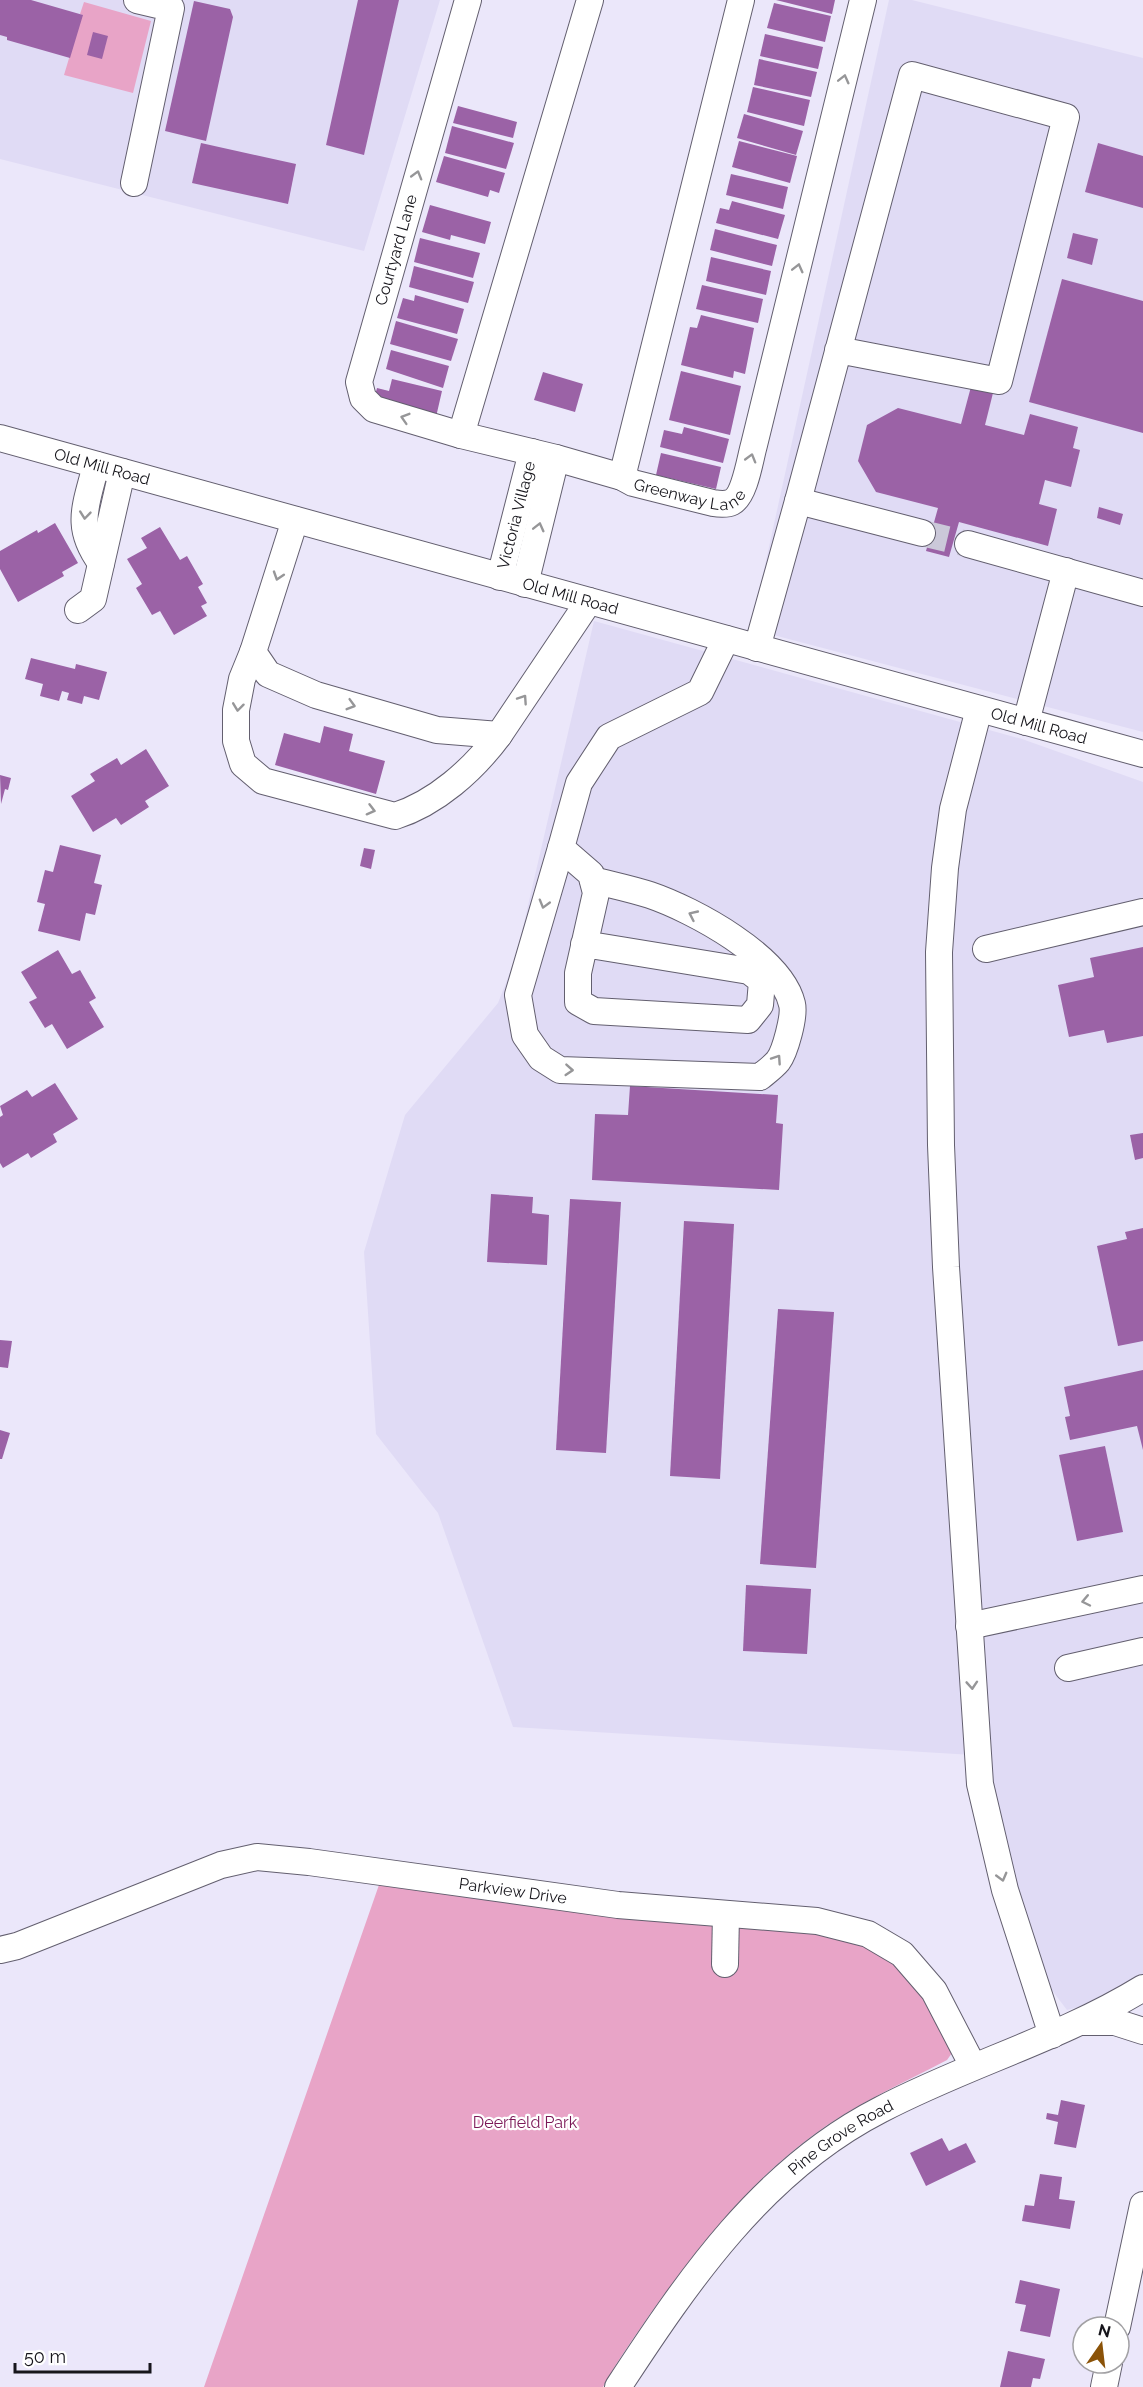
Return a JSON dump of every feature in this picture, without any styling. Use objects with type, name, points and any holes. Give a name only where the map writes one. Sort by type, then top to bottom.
[{"type":"street","points":[[134,183],[171,8],[137,0]]},
{"type":"street","name":"Courtyard Lane","points":[[468,0],[359,382],[363,398],[374,409],[461,435],[622,477]]},
{"type":"street","points":[[461,435],[590,0]]},
{"type":"street","name":"Greenway Lane","points":[[741,0],[622,477],[633,483],[713,503],[727,504],[735,501],[742,489],[863,0]]},
{"type":"street","points":[[757,648],[912,75],[1066,117],[999,381],[838,350]]},
{"type":"street","name":"Old Mill Road","points":[[0,438],[1143,754]]},
{"type":"street","name":"Victoria Village","points":[[500,577],[532,452]]},
{"type":"street","name":"Victoria Village","points":[[525,584],[556,458]]},
{"type":"street","points":[[96,465],[84,513],[84,525],[90,547],[101,563]]},
{"type":"street","points":[[78,610],[93,599],[122,472]]},
{"type":"street","points":[[798,501],[922,532]]},
{"type":"street","points":[[296,520],[238,700],[236,741],[243,764],[263,781],[395,816],[416,809],[443,792],[487,751],[589,601]]},
{"type":"street","points":[[968,544],[1143,592]]},
{"type":"street","points":[[1026,722],[1066,571]]},
{"type":"street","points":[[592,880],[652,896],[727,931],[760,958],[782,982],[793,1006],[789,1033],[778,1061],[760,1077],[560,1070],[541,1058],[525,1035],[518,995],[579,783],[609,737],[700,692],[726,639]]},
{"type":"street","points":[[254,651],[268,674],[316,696],[437,730],[499,735]]},
{"type":"street","points":[[979,709],[953,809],[945,868],[939,952],[941,1144],[946,1267],[977,1757],[988,1822],[1005,1890],[1052,2035]]},
{"type":"street","points":[[561,848],[591,874],[596,893],[584,944],[578,973],[578,1002],[594,1011],[748,1020],[760,1005],[762,981],[749,971],[584,944]]},
{"type":"street","points":[[986,949],[1143,912]]},
{"type":"street","points":[[969,1626],[1143,1589]]},
{"type":"street","points":[[1068,1668],[1143,1651]]},
{"type":"street","name":"Parkview Drive","points":[[0,1950],[17,1946],[221,1865],[257,1857],[309,1862],[618,1905],[837,1925],[868,1934],[902,1954],[915,1966],[934,1991],[973,2066]]},
{"type":"street","points":[[725,1964],[726,1914]]},
{"type":"street","name":"Pine Grove Road","points":[[618,2387],[683,2290],[748,2211],[792,2169],[878,2110],[973,2066],[1052,2035],[1141,1993]]},
{"type":"street","points":[[1079,2022],[1115,2022],[1143,2031]]},
{"type":"street","points":[[1120,2315],[1143,2205]]},
{"type":"shaded area","points":[[0,0],[440,0],[364,251],[0,159]]},
{"type":"shaded area","points":[[889,0],[912,0],[1143,58],[1143,732],[751,629]]},
{"type":"shaded area","points":[[594,621],[1022,739],[1143,782],[1143,1978],[1107,1999],[1067,2010],[1048,1985],[1015,1884],[991,1780],[989,1756],[513,1727],[438,1513],[376,1434],[364,1252],[405,1115],[498,1003],[516,957]]},
{"type":"green space","points":[[84,2],[151,21],[133,93],[64,75]]},
{"type":"green space","name":"Deerfield Park","points":[[380,1882],[846,1938],[869,1948],[896,1965],[916,1986],[952,2053],[947,2060],[844,2114],[812,2136],[744,2196],[704,2242],[650,2314],[603,2387],[204,2387]]},
{"type":"building","points":[[0,0],[31,0],[83,15],[70,58],[7,40],[7,37],[0,35]]},
{"type":"building","points":[[358,0],[399,0],[364,155],[326,145]]},
{"type":"building","points":[[776,0],[835,0],[832,14]]},
{"type":"building","points":[[194,1],[230,9],[233,17],[206,141],[165,131]]},
{"type":"building","points":[[774,3],[831,16],[825,42],[767,28]]},
{"type":"building","points":[[93,32],[108,36],[102,59],[87,55]]},
{"type":"building","points":[[765,34],[823,47],[818,69],[760,56]]},
{"type":"building","points":[[759,59],[817,72],[811,97],[754,85]]},
{"type":"building","points":[[753,87],[810,100],[804,126],[747,112]]},
{"type":"building","points":[[458,106],[517,122],[513,138],[453,123]]},
{"type":"building","points":[[744,114],[803,131],[796,155],[737,138]]},
{"type":"building","points":[[452,126],[514,143],[506,169],[445,153]]},
{"type":"building","points":[[739,141],[797,156],[790,183],[732,167]]},
{"type":"building","points":[[201,143],[296,164],[288,204],[192,183]]},
{"type":"building","points":[[1098,143],[1143,156],[1143,208],[1085,192]]},
{"type":"building","points":[[444,156],[505,173],[499,193],[490,190],[488,197],[436,182]]},
{"type":"building","points":[[731,174],[788,187],[783,209],[726,195]]},
{"type":"building","points":[[732,201],[785,215],[778,239],[716,223],[720,208],[729,210]]},
{"type":"building","points":[[430,205],[491,222],[485,244],[451,235],[450,240],[422,232]]},
{"type":"building","points":[[715,229],[777,245],[772,266],[710,250]]},
{"type":"building","points":[[1073,233],[1098,239],[1092,265],[1067,258]]},
{"type":"building","points":[[420,238],[480,253],[473,278],[414,262]]},
{"type":"building","points":[[711,257],[771,271],[766,295],[706,281]]},
{"type":"building","points":[[414,266],[474,282],[468,303],[409,287]]},
{"type":"building","points":[[1062,279],[1143,301],[1143,433],[1029,402]]},
{"type":"building","points":[[702,285],[763,299],[758,323],[696,309]]},
{"type":"building","points":[[415,295],[464,309],[457,334],[397,318],[403,298],[414,301]]},
{"type":"building","points":[[701,315],[754,328],[745,374],[734,371],[733,378],[681,365],[690,327],[697,328]]},
{"type":"building","points":[[396,321],[458,339],[451,361],[390,344]]},
{"type":"building","points":[[391,350],[449,366],[443,388],[386,369]]},
{"type":"building","points":[[681,371],[741,386],[730,435],[669,420]]},
{"type":"building","points":[[543,372],[583,384],[575,412],[534,400]]},
{"type":"building","points":[[392,379],[442,391],[436,417],[373,402],[377,388],[389,391]]},
{"type":"building","points":[[972,383],[994,389],[985,425],[1024,435],[1030,414],[1078,427],[1073,448],[1080,450],[1071,487],[1045,480],[1039,504],[1057,509],[1048,546],[959,522],[949,557],[926,551],[938,508],[876,492],[858,461],[867,425],[898,408],[961,424]]},
{"type":"building","points":[[684,427],[729,439],[723,463],[660,447],[664,430],[682,434]]},
{"type":"building","points":[[661,453],[721,467],[716,489],[656,475]]},
{"type":"building","points":[[1099,507],[1123,514],[1120,525],[1097,518]]},
{"type":"building","points":[[55,523],[78,563],[62,572],[64,576],[18,602],[0,569],[0,551],[37,530],[38,533]]},
{"type":"building","points":[[160,527],[180,560],[187,556],[203,584],[198,587],[207,603],[201,606],[207,616],[174,635],[160,611],[152,615],[136,588],[142,584],[127,559],[147,548],[141,538]]},
{"type":"building","points":[[31,658],[75,669],[76,664],[107,672],[99,700],[84,696],[82,704],[67,700],[69,693],[62,691],[59,701],[40,696],[43,684],[25,679]]},
{"type":"building","points":[[324,726],[353,734],[349,751],[385,761],[376,794],[275,765],[284,733],[320,743]]},
{"type":"building","points":[[146,749],[169,786],[145,801],[149,807],[121,825],[116,818],[93,832],[71,796],[95,781],[90,774],[117,758],[121,765]]},
{"type":"building","points":[[0,775],[11,778],[1,804]]},
{"type":"building","points":[[60,845],[101,855],[94,883],[102,885],[95,915],[86,913],[80,941],[38,931],[45,904],[37,902],[45,870],[53,872]]},
{"type":"building","points":[[364,848],[375,850],[371,869],[360,866]]},
{"type":"building","points":[[1143,947],[1143,1036],[1107,1043],[1104,1030],[1069,1037],[1058,985],[1094,977],[1090,958]]},
{"type":"building","points":[[58,950],[72,974],[80,970],[96,998],[89,1002],[104,1027],[67,1049],[52,1024],[45,1028],[29,1002],[37,998],[21,972]]},
{"type":"building","points":[[55,1083],[78,1119],[53,1134],[57,1142],[31,1158],[28,1153],[3,1168],[0,1163],[0,1117],[3,1115],[0,1106],[27,1090],[32,1097]]},
{"type":"building","points":[[630,1086],[778,1095],[776,1123],[783,1124],[779,1190],[592,1180],[595,1114],[628,1115]]},
{"type":"building","points":[[1143,1133],[1143,1158],[1135,1160],[1130,1135]]},
{"type":"building","points":[[491,1194],[533,1197],[532,1213],[549,1215],[547,1265],[487,1262]]},
{"type":"building","points":[[570,1199],[621,1202],[606,1453],[556,1450]]},
{"type":"building","points":[[684,1221],[734,1224],[720,1479],[670,1476]]},
{"type":"building","points":[[1143,1228],[1143,1341],[1118,1346],[1097,1246],[1127,1239],[1125,1232]]},
{"type":"building","points":[[778,1309],[834,1312],[816,1568],[760,1564]]},
{"type":"building","points":[[0,1340],[12,1341],[8,1368],[0,1367]]},
{"type":"building","points":[[1143,1370],[1143,1450],[1137,1426],[1070,1440],[1065,1417],[1070,1416],[1064,1387]]},
{"type":"building","points":[[0,1430],[10,1433],[2,1459],[0,1459]]},
{"type":"building","points":[[1105,1446],[1123,1532],[1077,1541],[1059,1455]]},
{"type":"building","points":[[746,1585],[811,1589],[807,1654],[743,1651]]},
{"type":"building","points":[[1061,2100],[1085,2105],[1076,2148],[1054,2144],[1058,2122],[1046,2119],[1047,2113],[1058,2115]]},
{"type":"building","points":[[942,2138],[949,2151],[966,2143],[976,2162],[926,2186],[910,2153]]},
{"type":"building","points":[[1040,2174],[1062,2177],[1059,2199],[1075,2201],[1070,2229],[1022,2221],[1025,2205],[1034,2206]]},
{"type":"building","points":[[1020,2280],[1060,2289],[1050,2337],[1020,2331],[1026,2305],[1015,2303]]},
{"type":"building","points":[[1008,2351],[1045,2359],[1040,2379],[1033,2378],[1031,2387],[1000,2387]]},
{"type":"tunnel","points":[[922,533],[968,544]]}]
